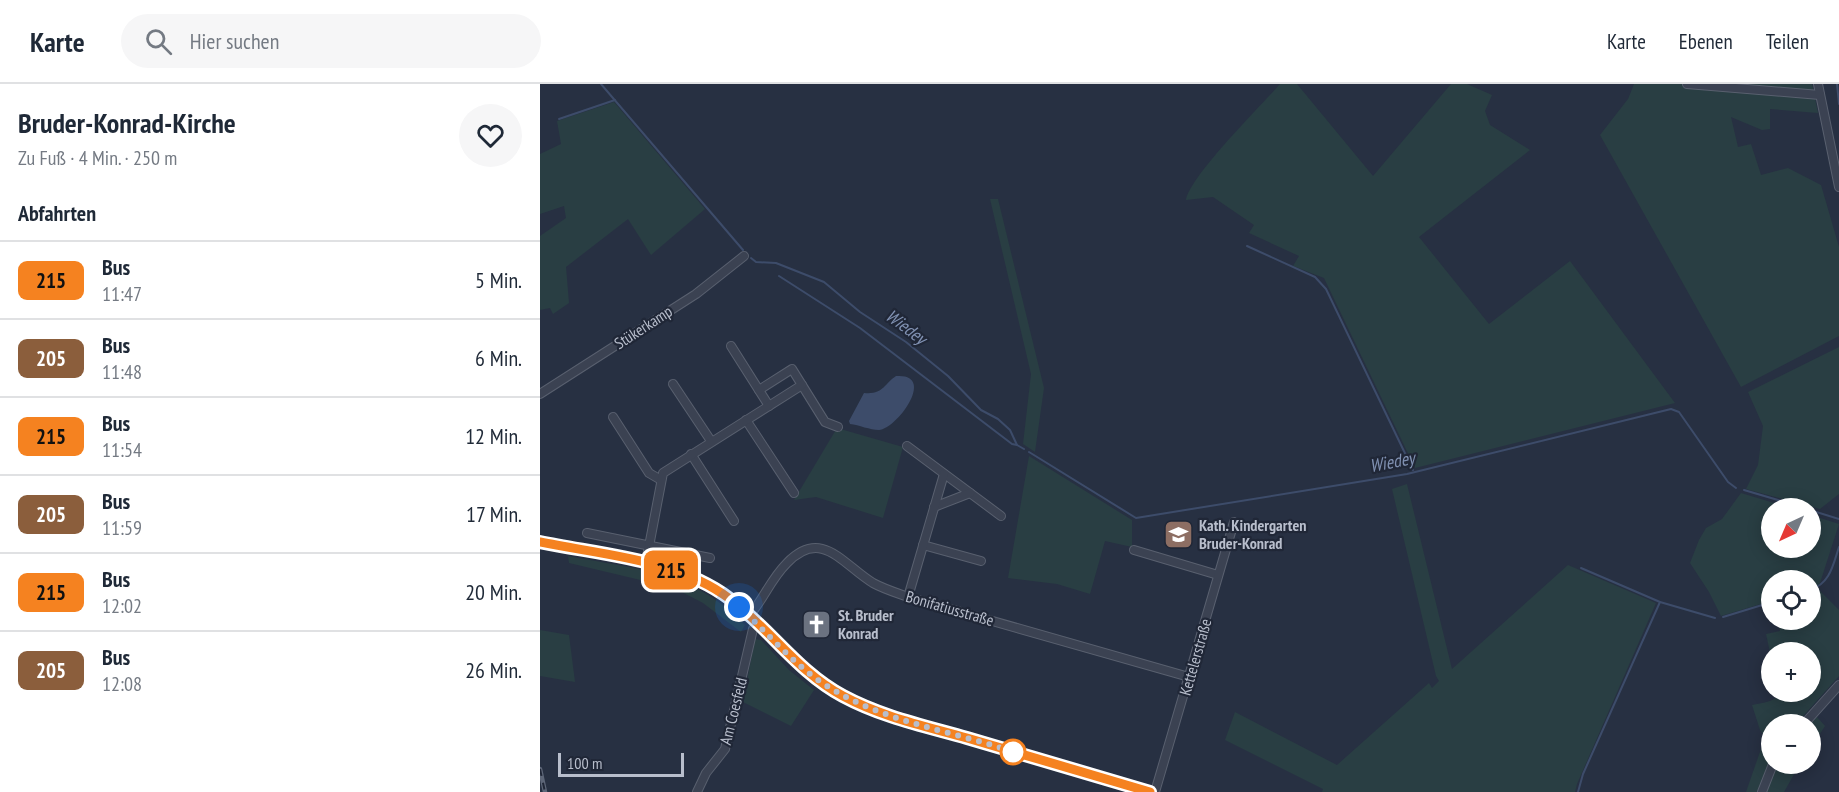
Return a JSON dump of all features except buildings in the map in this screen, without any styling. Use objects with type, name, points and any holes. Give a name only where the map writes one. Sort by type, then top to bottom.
[{"type":"street","points":[[1687,84],[1820,95]]},
{"type":"street","points":[[1818,84],[1839,187]]},
{"type":"street","name":"Stükerkamp","points":[[540,394],[696,294],[744,256]]},
{"type":"street","points":[[731,346],[769,406]]},
{"type":"street","points":[[759,390],[792,369],[825,422],[838,427]]},
{"type":"street","points":[[674,384],[711,441]]},
{"type":"street","points":[[646,562],[663,473],[802,385]]},
{"type":"street","points":[[613,417],[649,473],[661,480]]},
{"type":"street","points":[[746,420],[794,493]]},
{"type":"street","points":[[907,446],[1002,516]]},
{"type":"street","points":[[692,454],[734,521]]},
{"type":"street","points":[[908,597],[944,474]]},
{"type":"street","points":[[934,507],[970,494]]},
{"type":"street","name":"Kettelerstraße","points":[[1152,792],[1189,677],[1234,522]]},
{"type":"street","points":[[587,533],[710,558]]},
{"type":"street","points":[[540,542],[646,562],[683,573],[710,586],[730,599],[797,663],[822,683],[869,709],[1152,792]]},
{"type":"street","points":[[923,545],[981,561]]},
{"type":"street","name":"Bonifatiusstraße","points":[[749,616],[772,579],[789,560],[808,549],[819,548],[831,551],[874,583],[908,597],[1189,677]]},
{"type":"street","points":[[1134,550],[1218,575]]},
{"type":"street","name":"Am Coesfeld","points":[[697,792],[706,773],[725,749],[753,629],[758,625]]},
{"type":"street","points":[[1813,714],[1839,685]]},
{"type":"street","points":[[1762,792],[1769,774]]},
{"type":"green space","points":[[1280,84],[1297,84],[1373,176],[1451,84],[1467,84],[1492,95],[1485,111],[1490,125],[1530,150],[1419,237],[1489,324],[1570,261],[1675,403],[1415,468],[1324,278],[1293,266],[1299,256],[1249,233],[1254,225],[1213,197],[1186,200],[1213,158]]},
{"type":"green space","points":[[1634,84],[1812,84],[1818,113],[1770,109],[1770,129],[1762,130],[1731,117],[1738,147],[1751,144],[1761,175],[1788,168],[1821,185],[1839,247],[1839,336],[1741,387],[1600,135],[1628,99]]},
{"type":"green space","points":[[614,102],[705,209],[651,255],[628,219],[566,267],[569,303],[553,314],[550,308],[540,310],[540,236],[566,218],[564,206],[540,214],[540,154],[561,144],[557,121]]},
{"type":"green space","points":[[990,199],[998,199],[1044,388],[1035,452],[1023,444],[1031,374]]},
{"type":"green space","points":[[1839,347],[1839,494],[1821,508],[1821,498],[1779,498],[1746,489],[1758,465],[1763,426],[1748,392]]},
{"type":"green space","points":[[837,428],[903,447],[883,518],[816,497],[794,500]]},
{"type":"green space","points":[[1029,456],[1132,520],[1132,547],[1105,541],[1090,594],[1057,584],[1008,578]]},
{"type":"green space","points":[[1407,484],[1452,669],[1568,565],[1656,603],[1575,792],[1322,792],[1323,789],[1225,740],[1235,712],[1337,765],[1429,683],[1432,688],[1439,681],[1392,489]]},
{"type":"green space","points":[[1741,493],[1761,499],[1761,558],[1821,558],[1821,518],[1839,524],[1821,580],[1821,570],[1761,570],[1761,604],[1721,616],[1690,563],[1706,528],[1722,519]]},
{"type":"green space","points":[[568,556],[658,574],[676,580],[713,598],[745,625],[741,632],[703,603],[674,588],[569,563]]},
{"type":"green space","points":[[1821,592],[1839,610],[1839,676],[1821,696],[1821,642],[1768,642],[1766,634],[1780,631],[1821,630]]},
{"type":"green space","points":[[540,630],[569,635],[575,682],[540,676]]},
{"type":"green space","points":[[755,639],[761,640],[789,670],[814,690],[791,726],[743,702]]},
{"type":"green space","points":[[1816,702],[1805,714],[1761,714],[1761,731],[1752,705]]},
{"type":"green space","points":[[1761,749],[1761,774],[1764,774],[1757,792],[1746,792]]},
{"type":"green space","points":[[1773,774],[1794,774],[1784,792],[1765,792]]},
{"type":"water","points":[[896,376],[908,377],[913,383],[914,391],[904,411],[887,427],[879,430],[850,424],[849,421],[864,393],[879,391]]},
{"type":"waterway","name":"Wiedey","points":[[601,84],[743,250]]},
{"type":"waterway","points":[[1837,84],[1839,104]]},
{"type":"waterway","points":[[559,119],[615,100]]},
{"type":"waterway","points":[[1247,246],[1315,277],[1326,289],[1413,470]]},
{"type":"waterway","name":"Wiedey","points":[[751,258],[756,262],[776,263],[824,282],[860,312],[906,342],[948,376],[981,410],[998,419],[1010,430],[1017,445],[1024,449]]},
{"type":"waterway","points":[[779,276],[860,328],[1012,444],[1017,445]]},
{"type":"waterway","name":"Wiedey","points":[[1029,452],[1136,518],[1407,474],[1671,409],[1679,412],[1728,482],[1736,488]]},
{"type":"waterway","name":"Wiedey","points":[[1744,490],[1771,498]]},
{"type":"waterway","name":"Wiedey","points":[[1821,513],[1839,519]]},
{"type":"waterway","points":[[1821,584],[1832,567],[1839,547]]},
{"type":"waterway","points":[[1581,568],[1660,602]]},
{"type":"waterway","points":[[1578,792],[1583,774],[1660,602],[1715,618]]},
{"type":"waterway","points":[[1723,617],[1761,605]]},
{"type":"railway","points":[[540,769],[545,792]]},
{"type":"bus line","name":"215","points":[[540,542],[646,562],[683,573],[710,586],[730,599],[797,663],[822,683],[869,709],[1150,792]]},
{"type":"place","name":"Kath. Kindergarten Bruder-Konrad","points":[[1178,534]]},
{"type":"place","name":"St. Bruder Konrad","points":[[817,624]]},
{"type":"route","points":[[739,607],[797,663],[843,696],[887,715],[1013,752]]}]
